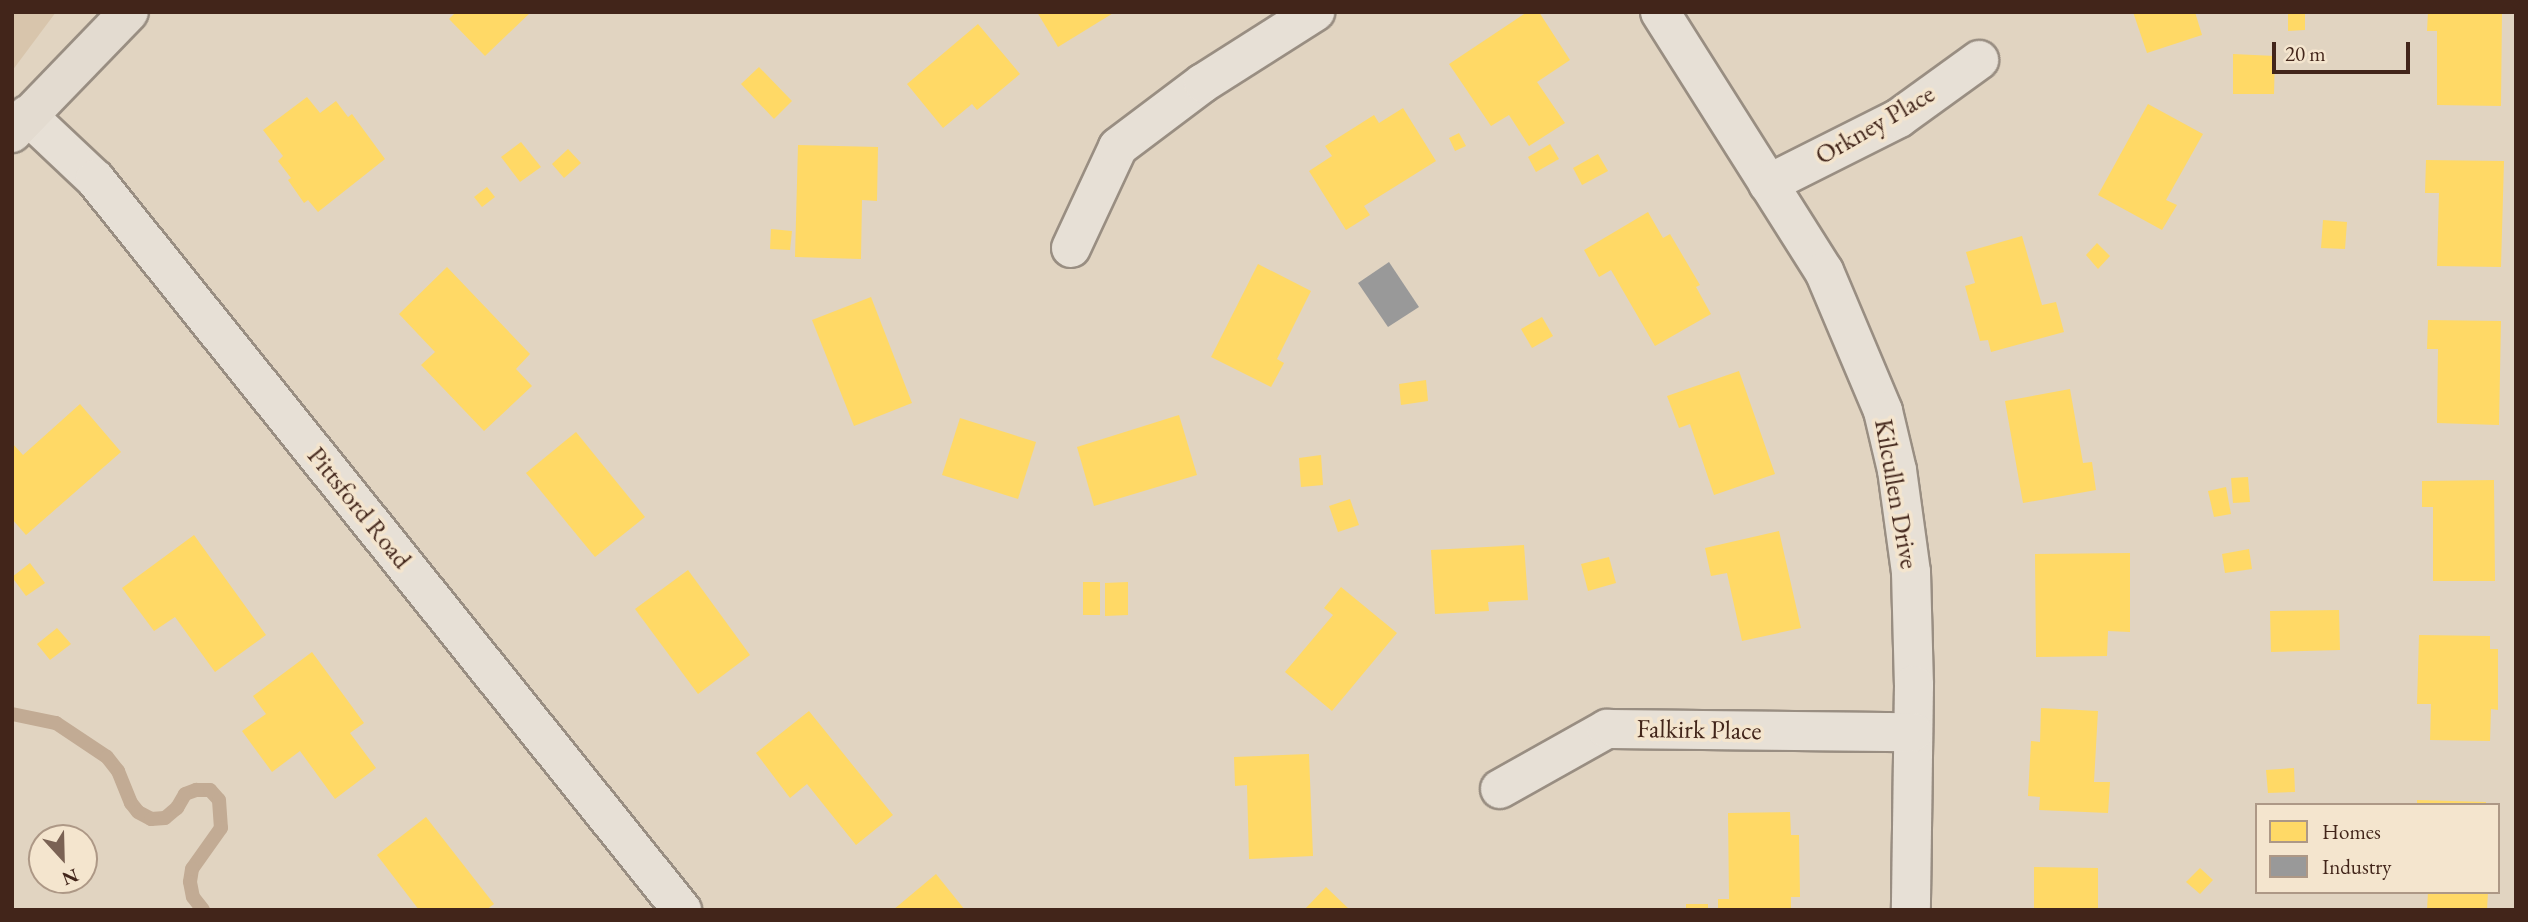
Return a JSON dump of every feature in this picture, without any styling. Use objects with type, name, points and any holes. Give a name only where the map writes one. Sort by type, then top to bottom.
[{"type":"main road","points":[[20,124],[130,12]]},
{"type":"street","points":[[1071,248],[1118,147],[1203,83],[1315,12]]},
{"type":"street","name":"Kilcullen Drive","points":[[1660,12],[1824,271],[1883,411],[1897,470],[1911,572],[1913,732],[1910,910]]},
{"type":"street","name":"Orkney Place","points":[[1768,184],[1899,118],[1979,60]]},
{"type":"street","name":"Pittsford Road","points":[[20,124],[95,179],[682,910]]},
{"type":"street","name":"Falkirk Place","points":[[1500,789],[1607,729],[1913,732]]},
{"type":"shaded area","points":[[12,12],[56,12],[12,71]]},
{"type":"building: Homes","points":[[456,12],[531,12],[485,56],[449,19]]},
{"type":"building: Homes","points":[[1037,12],[1115,12],[1058,47]]},
{"type":"building: Homes","points":[[1527,12],[1539,12],[1570,60],[1537,82],[1565,123],[1529,146],[1509,115],[1491,126],[1449,64]]},
{"type":"building: Homes","points":[[2133,12],[2195,12],[2202,35],[2147,53]]},
{"type":"building: Homes","points":[[2288,12],[2305,12],[2305,30],[2288,31]]},
{"type":"building: Homes","points":[[2428,12],[2502,12],[2501,106],[2437,105],[2437,31],[2427,31]]},
{"type":"building: Homes","points":[[978,24],[1020,74],[977,110],[972,104],[943,128],[907,84]]},
{"type":"building: Homes","points":[[2233,54],[2275,56],[2274,94],[2233,94]]},
{"type":"building: Homes","points":[[759,67],[792,101],[774,119],[741,84]]},
{"type":"building: Homes","points":[[307,97],[320,113],[336,101],[348,117],[352,114],[385,159],[318,212],[308,200],[304,203],[288,180],[291,178],[278,161],[283,156],[263,130]]},
{"type":"building: Homes","points":[[2148,104],[2203,134],[2166,200],[2177,205],[2162,230],[2098,195]]},
{"type":"building: Homes","points":[[1403,108],[1436,161],[1364,206],[1370,215],[1346,230],[1309,171],[1332,156],[1325,146],[1374,115],[1379,123]]},
{"type":"building: Homes","points":[[1459,133],[1466,146],[1455,151],[1449,138]]},
{"type":"building: Homes","points":[[521,142],[541,167],[520,182],[501,157]]},
{"type":"building: Homes","points":[[1550,144],[1559,159],[1536,172],[1528,157]]},
{"type":"building: Homes","points":[[798,145],[878,147],[877,201],[862,200],[861,259],[795,257]]},
{"type":"building: Homes","points":[[568,149],[581,163],[564,178],[552,164]]},
{"type":"building: Homes","points":[[1598,154],[1608,171],[1582,185],[1573,168]]},
{"type":"building: Homes","points":[[2426,160],[2504,161],[2501,267],[2437,266],[2439,193],[2425,193]]},
{"type":"building: Homes","points":[[487,187],[495,197],[482,207],[474,197]]},
{"type":"building: Homes","points":[[1648,212],[1663,238],[1670,234],[1700,285],[1696,287],[1711,314],[1655,346],[1611,270],[1599,277],[1584,250]]},
{"type":"building: Homes","points":[[2323,220],[2347,222],[2345,249],[2321,248]]},
{"type":"building: Homes","points":[[771,229],[792,231],[790,250],[770,249]]},
{"type":"building: Homes","points":[[2022,236],[2042,305],[2056,302],[2064,332],[1991,352],[1988,340],[1980,341],[1965,286],[1975,283],[1966,252]]},
{"type":"building: Homes","points":[[2097,243],[2110,256],[2098,269],[2086,255]]},
{"type":"building: Homes","points":[[1258,264],[1311,291],[1277,359],[1284,363],[1271,387],[1211,357]]},
{"type":"building: Homes","points":[[447,267],[530,354],[516,369],[532,386],[484,431],[421,365],[435,352],[399,314]]},
{"type":"building: Homes","points":[[871,297],[912,403],[854,426],[812,320]]},
{"type":"building: Homes","points":[[1542,317],[1553,336],[1532,348],[1521,329]]},
{"type":"building: Homes","points":[[2428,320],[2501,321],[2499,425],[2437,423],[2438,349],[2427,349]]},
{"type":"building: Homes","points":[[1739,371],[1775,474],[1714,495],[1690,424],[1679,428],[1667,396]]},
{"type":"building: Homes","points":[[1426,380],[1428,401],[1401,405],[1399,384]]},
{"type":"building: Homes","points":[[2070,389],[2083,463],[2092,462],[2096,490],[2023,503],[2005,401]]},
{"type":"building: Homes","points":[[80,404],[121,452],[26,535],[12,519],[12,443],[23,455]]},
{"type":"building: Homes","points":[[1179,415],[1197,475],[1094,506],[1077,447]]},
{"type":"building: Homes","points":[[960,418],[1036,442],[1018,499],[942,475]]},
{"type":"building: Homes","points":[[576,432],[645,517],[595,557],[526,473]]},
{"type":"building: Homes","points":[[1321,455],[1323,485],[1301,487],[1299,458]]},
{"type":"building: Homes","points":[[2248,477],[2250,502],[2233,503],[2231,478]]},
{"type":"building: Homes","points":[[2494,480],[2495,581],[2433,581],[2433,507],[2422,507],[2422,481]]},
{"type":"building: Homes","points":[[2226,487],[2231,514],[2214,517],[2208,491]]},
{"type":"building: Homes","points":[[1350,499],[1359,525],[1338,532],[1329,506]]},
{"type":"building: Homes","points":[[1779,531],[1801,628],[1742,641],[1727,573],[1711,576],[1705,548]]},
{"type":"building: Homes","points":[[194,535],[266,635],[215,672],[175,617],[154,631],[122,588]]},
{"type":"building: Homes","points":[[1524,545],[1528,600],[1488,602],[1489,611],[1435,614],[1431,550]]},
{"type":"building: Homes","points":[[2249,549],[2252,569],[2225,573],[2222,554]]},
{"type":"building: Homes","points":[[2130,553],[2130,632],[2108,631],[2107,656],[2036,657],[2035,554]]},
{"type":"building: Homes","points":[[1609,557],[1616,583],[1588,591],[1581,564]]},
{"type":"building: Homes","points":[[30,563],[45,583],[26,596],[12,577]]},
{"type":"building: Homes","points":[[688,570],[750,655],[698,694],[635,609]]},
{"type":"building: Homes","points":[[1083,582],[1100,582],[1100,615],[1083,615]]},
{"type":"building: Homes","points":[[1128,582],[1128,615],[1105,616],[1105,583]]},
{"type":"building: Homes","points":[[1341,587],[1397,633],[1332,711],[1285,672],[1333,615],[1324,608]]},
{"type":"building: Homes","points":[[2339,610],[2340,650],[2271,652],[2270,611]]},
{"type":"building: Homes","points":[[57,628],[71,644],[50,660],[37,644]]},
{"type":"building: Homes","points":[[2419,635],[2490,636],[2490,649],[2498,649],[2498,710],[2491,709],[2490,741],[2430,740],[2431,704],[2417,704]]},
{"type":"building: Homes","points":[[312,652],[364,723],[350,733],[376,768],[335,799],[300,751],[272,772],[242,731],[266,714],[253,696]]},
{"type":"building: Homes","points":[[2041,708],[2098,711],[2094,782],[2110,782],[2108,813],[2039,810],[2040,797],[2028,796],[2031,741],[2040,742]]},
{"type":"building: Homes","points":[[809,711],[893,815],[856,845],[807,784],[790,798],[756,753]]},
{"type":"building: Homes","points":[[1309,754],[1313,856],[1249,859],[1247,785],[1235,786],[1234,757]]},
{"type":"building: Homes","points":[[2294,768],[2295,792],[2268,793],[2266,770]]},
{"type":"building: Homes","points":[[2417,800],[2486,802],[2486,803],[2417,803]]},
{"type":"building: Homes","points":[[1790,812],[1791,835],[1799,835],[1800,897],[1791,897],[1791,910],[1718,910],[1718,899],[1729,899],[1728,813]]},
{"type":"building: Homes","points":[[426,817],[494,904],[486,910],[419,910],[377,855]]},
{"type":"building: Homes","points":[[2034,867],[2098,868],[2098,910],[2034,910]]},
{"type":"building: Homes","points":[[2200,868],[2213,880],[2200,894],[2186,882]]},
{"type":"building: Homes","points":[[936,874],[965,910],[893,910]]},
{"type":"building: Homes","points":[[1326,887],[1350,910],[1304,910]]},
{"type":"building: Homes","points":[[2428,894],[2488,894],[2487,910],[2427,910]]},
{"type":"building: Homes","points":[[1686,904],[1708,904],[1708,910],[1686,910]]},
{"type":"building: Industry","points":[[1389,262],[1419,307],[1388,327],[1358,283]]},
{"type":"waterway","points":[[12,714],[56,723],[107,757],[118,771],[131,803],[138,812],[151,819],[165,818],[177,808],[185,794],[196,790],[210,790],[219,800],[221,828],[192,869],[190,882],[193,897],[203,910]]}]
